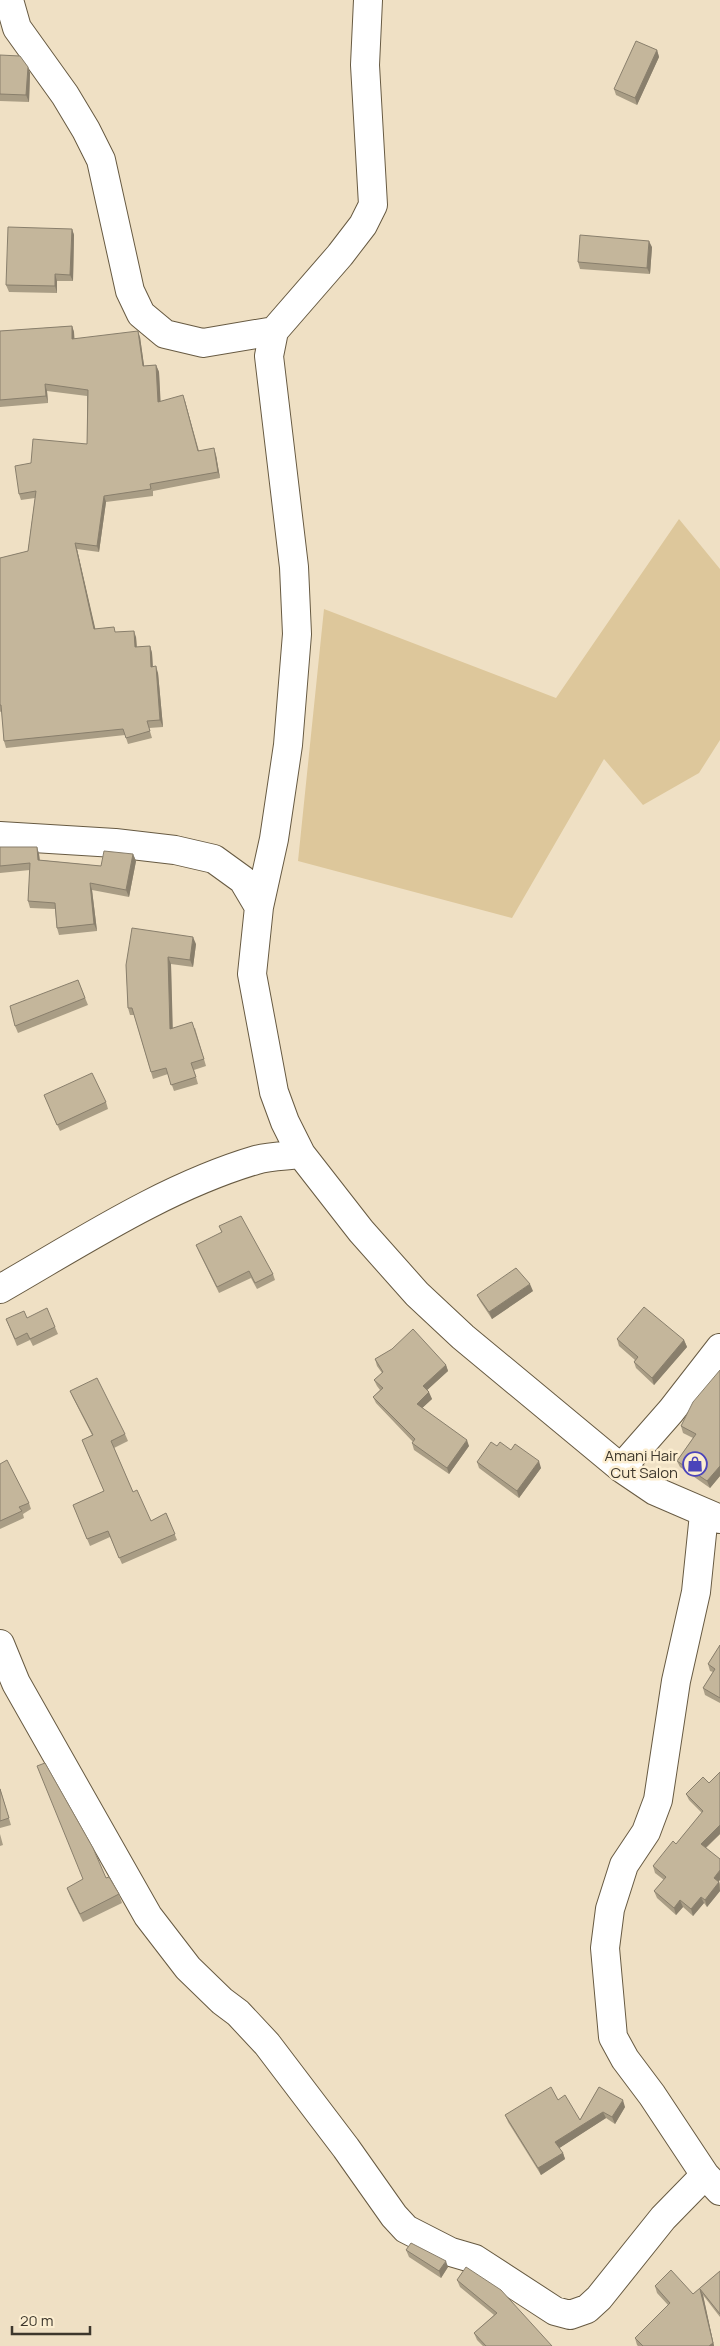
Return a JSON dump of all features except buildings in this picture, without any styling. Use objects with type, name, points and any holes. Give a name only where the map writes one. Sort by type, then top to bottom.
[{"type":"street","points":[[9,0],[17,28],[65,95],[101,160],[130,291],[141,314],[165,334],[202,343],[274,331]]},
{"type":"street","points":[[0,1644],[16,1683],[148,1916],[188,1968],[222,2001],[238,2013],[267,2044],[346,2148],[371,2186],[406,2229],[451,2252],[475,2259],[555,2311],[570,2315],[587,2309],[599,2298],[663,2218],[713,2183],[625,2059],[613,2037],[605,1948],[610,1909],[624,1865],[646,1832],[658,1800],[676,1681],[712,1516],[655,1491],[621,1468],[463,1337],[417,1294],[361,1231],[302,1154],[285,1122],[274,1092],[252,974],[258,907],[274,839],[288,745],[298,634],[294,567],[269,356],[274,331],[340,255],[363,225],[373,205],[365,65],[368,0]]},
{"type":"street","points":[[0,836],[115,843],[175,850],[214,859],[243,880],[258,907]]},
{"type":"street","points":[[0,1289],[144,1207],[214,1175],[258,1159],[302,1154]]},
{"type":"street","points":[[621,1468],[671,1410],[720,1348]]},
{"type":"shaded area","points":[[679,519],[720,569],[720,740],[699,773],[643,805],[604,759],[512,918],[298,861],[324,609],[556,698]]},
{"type":"place","name":"Amani Hair Cut Salon","points":[[695,1464]]}]
